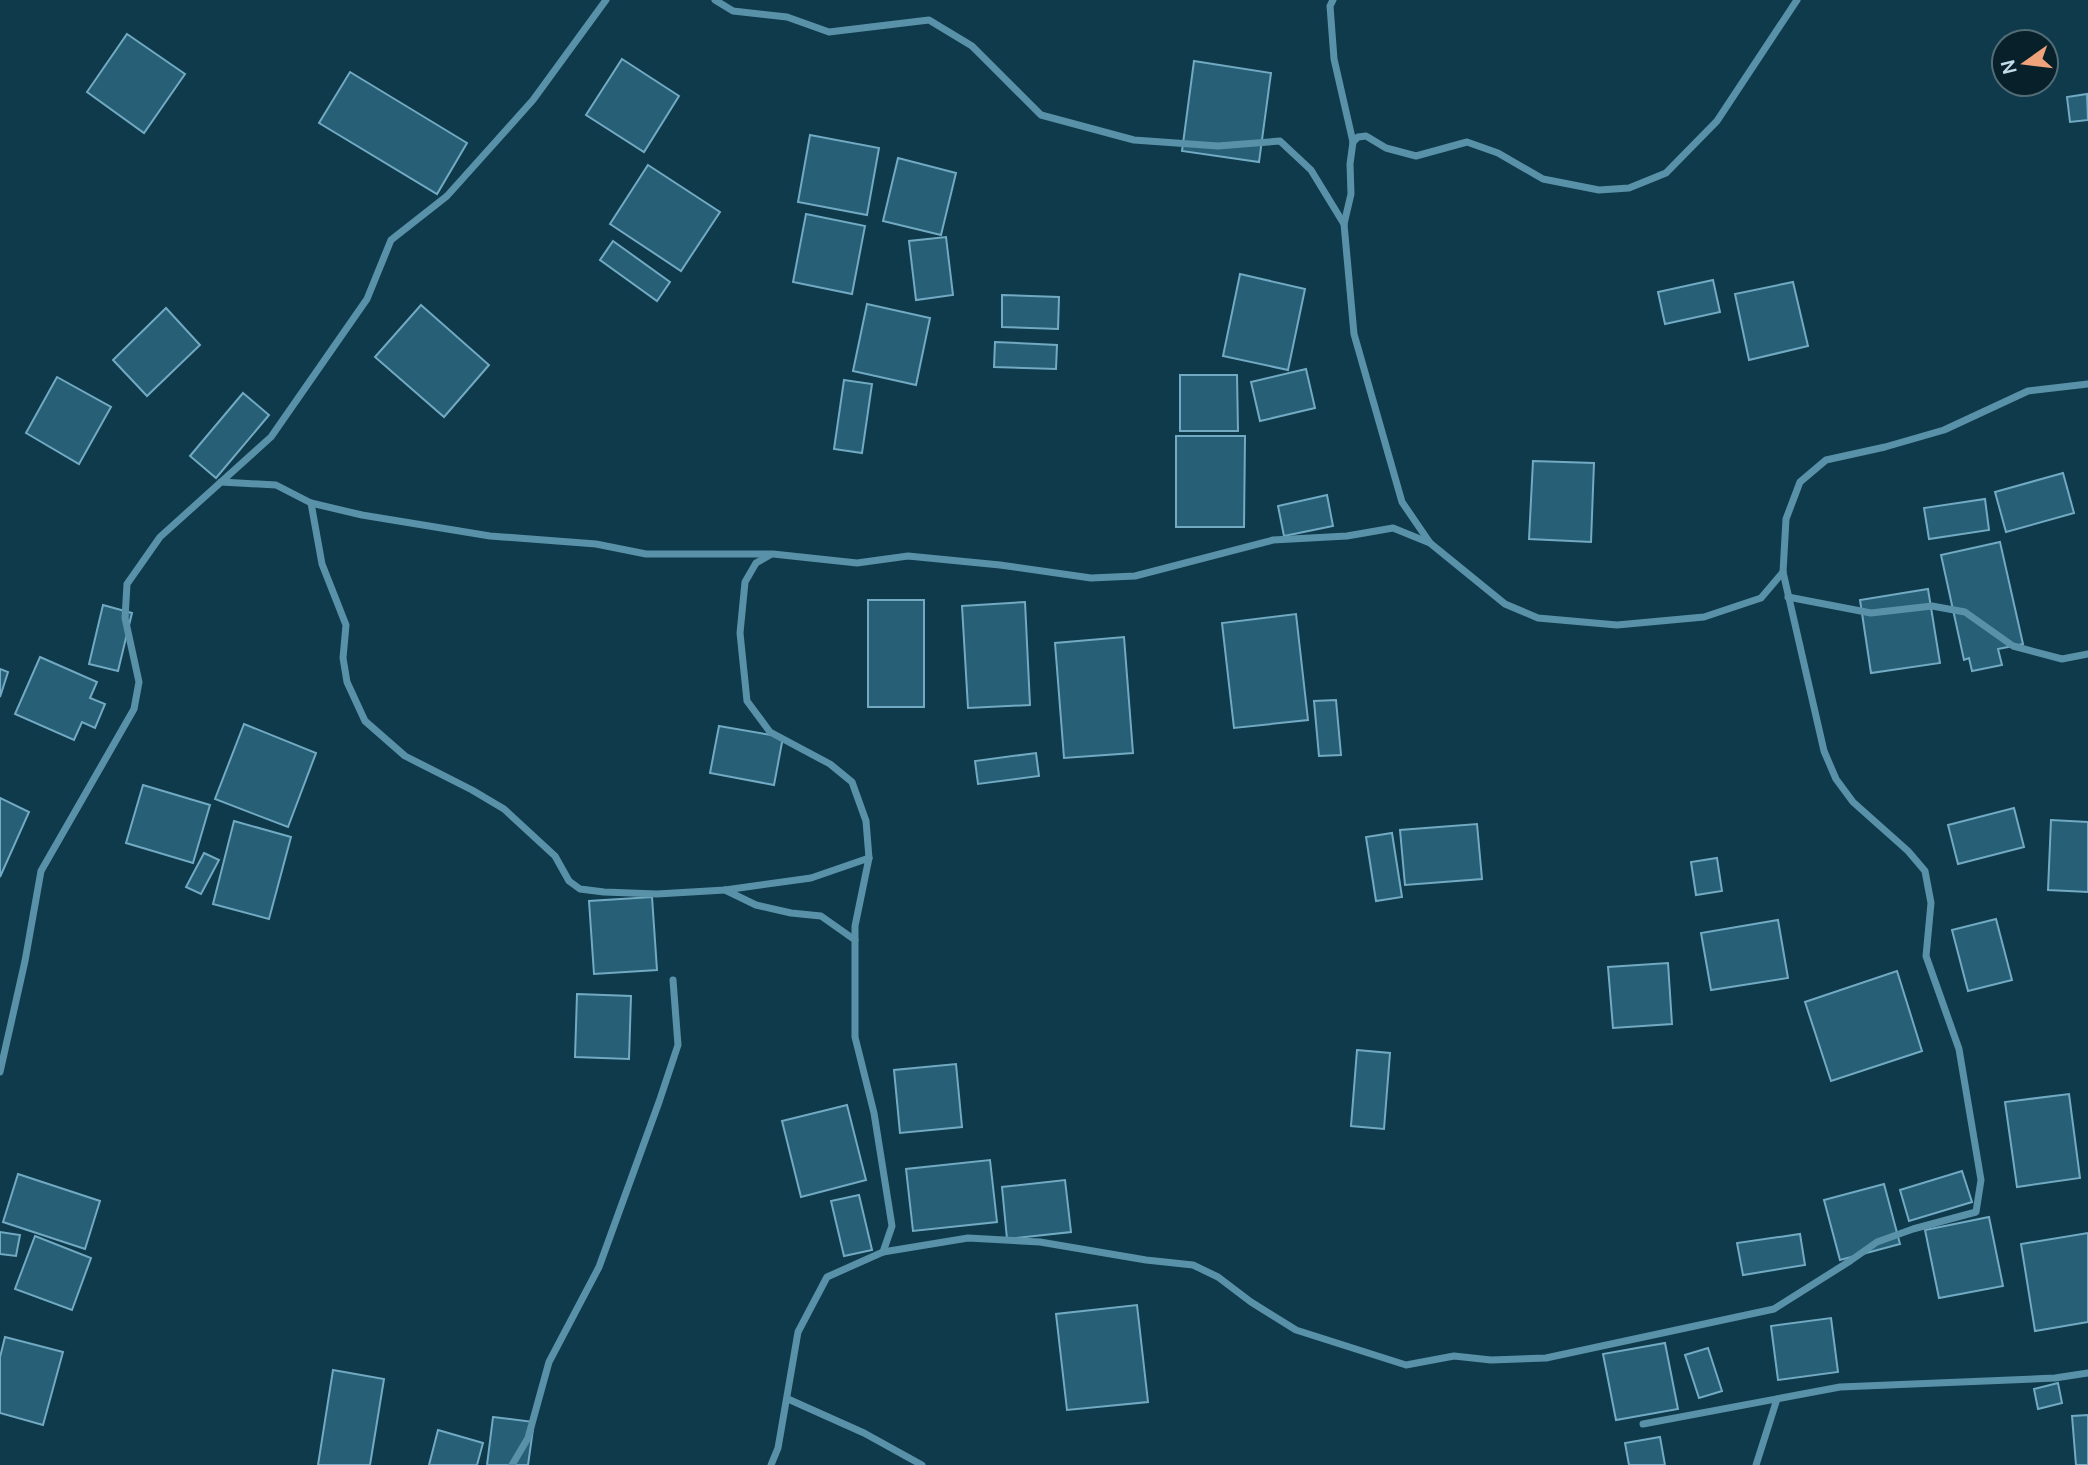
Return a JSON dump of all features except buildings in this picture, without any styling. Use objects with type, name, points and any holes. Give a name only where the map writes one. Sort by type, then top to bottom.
[{"type":"street","points":[[0,1072],[25,961],[41,871],[134,709],[139,682],[125,618],[127,583],[160,537],[271,437],[367,299],[391,240],[447,196],[533,100],[606,0]]},
{"type":"street","points":[[715,0],[733,11],[787,17],[830,32],[929,20],[972,46],[1041,114],[1134,140],[1218,146],[1280,141],[1311,170],[1343,224]]},
{"type":"street","points":[[1333,0],[1330,6],[1334,59],[1353,142],[1350,163],[1351,194],[1343,224],[1354,334],[1402,502],[1430,543],[1505,604],[1538,618],[1618,625],[1704,617],[1761,598],[1783,572]]},
{"type":"street","points":[[1353,142],[1358,137],[1366,136],[1386,148],[1416,156],[1467,142],[1499,153],[1543,179],[1599,190],[1629,188],[1665,173],[1717,121],[1797,0]]},
{"type":"street","points":[[771,1465],[778,1448],[788,1399],[798,1332],[827,1277],[883,1252],[968,1238],[1040,1242],[1192,1265],[1218,1277],[1251,1302],[1296,1330],[1406,1365],[1454,1356],[1491,1360],[1546,1358],[1774,1309],[1877,1242],[1976,1212],[1981,1180],[1959,1049],[1926,956],[1931,903],[1925,871],[1908,851],[1853,802],[1836,779],[1824,751],[1783,572],[1786,519],[1800,482],[1826,460],[1944,430],[2028,391],[2088,384]]},
{"type":"street","points":[[221,482],[276,485],[311,503],[362,515],[491,536],[596,544],[646,554],[773,554],[857,563],[908,556],[1091,578],[1135,576],[1273,540],[1347,536],[1393,528],[1430,543]]},
{"type":"street","points":[[311,503],[322,564],[346,625],[343,658],[346,682],[365,721],[405,756],[504,809],[555,856],[569,881],[580,889],[657,894],[725,890],[811,878],[869,858]]},
{"type":"street","points":[[773,554],[756,563],[745,582],[740,633],[747,701],[769,732],[830,764],[852,782],[866,821],[869,858],[855,926],[855,1037],[874,1113],[892,1226],[883,1252]]},
{"type":"street","points":[[1788,597],[1871,613],[1932,606],[1965,611],[2013,646],[2062,659],[2088,654]]},
{"type":"street","points":[[725,890],[756,905],[821,916],[855,940]]},
{"type":"street","points":[[512,1465],[528,1438],[549,1362],[599,1266],[678,1045],[673,980]]},
{"type":"street","points":[[1643,1424],[1839,1387],[2056,1378],[2088,1373]]},
{"type":"street","points":[[788,1399],[864,1433],[922,1465]]},
{"type":"street","points":[[1756,1465],[1777,1399]]}]
